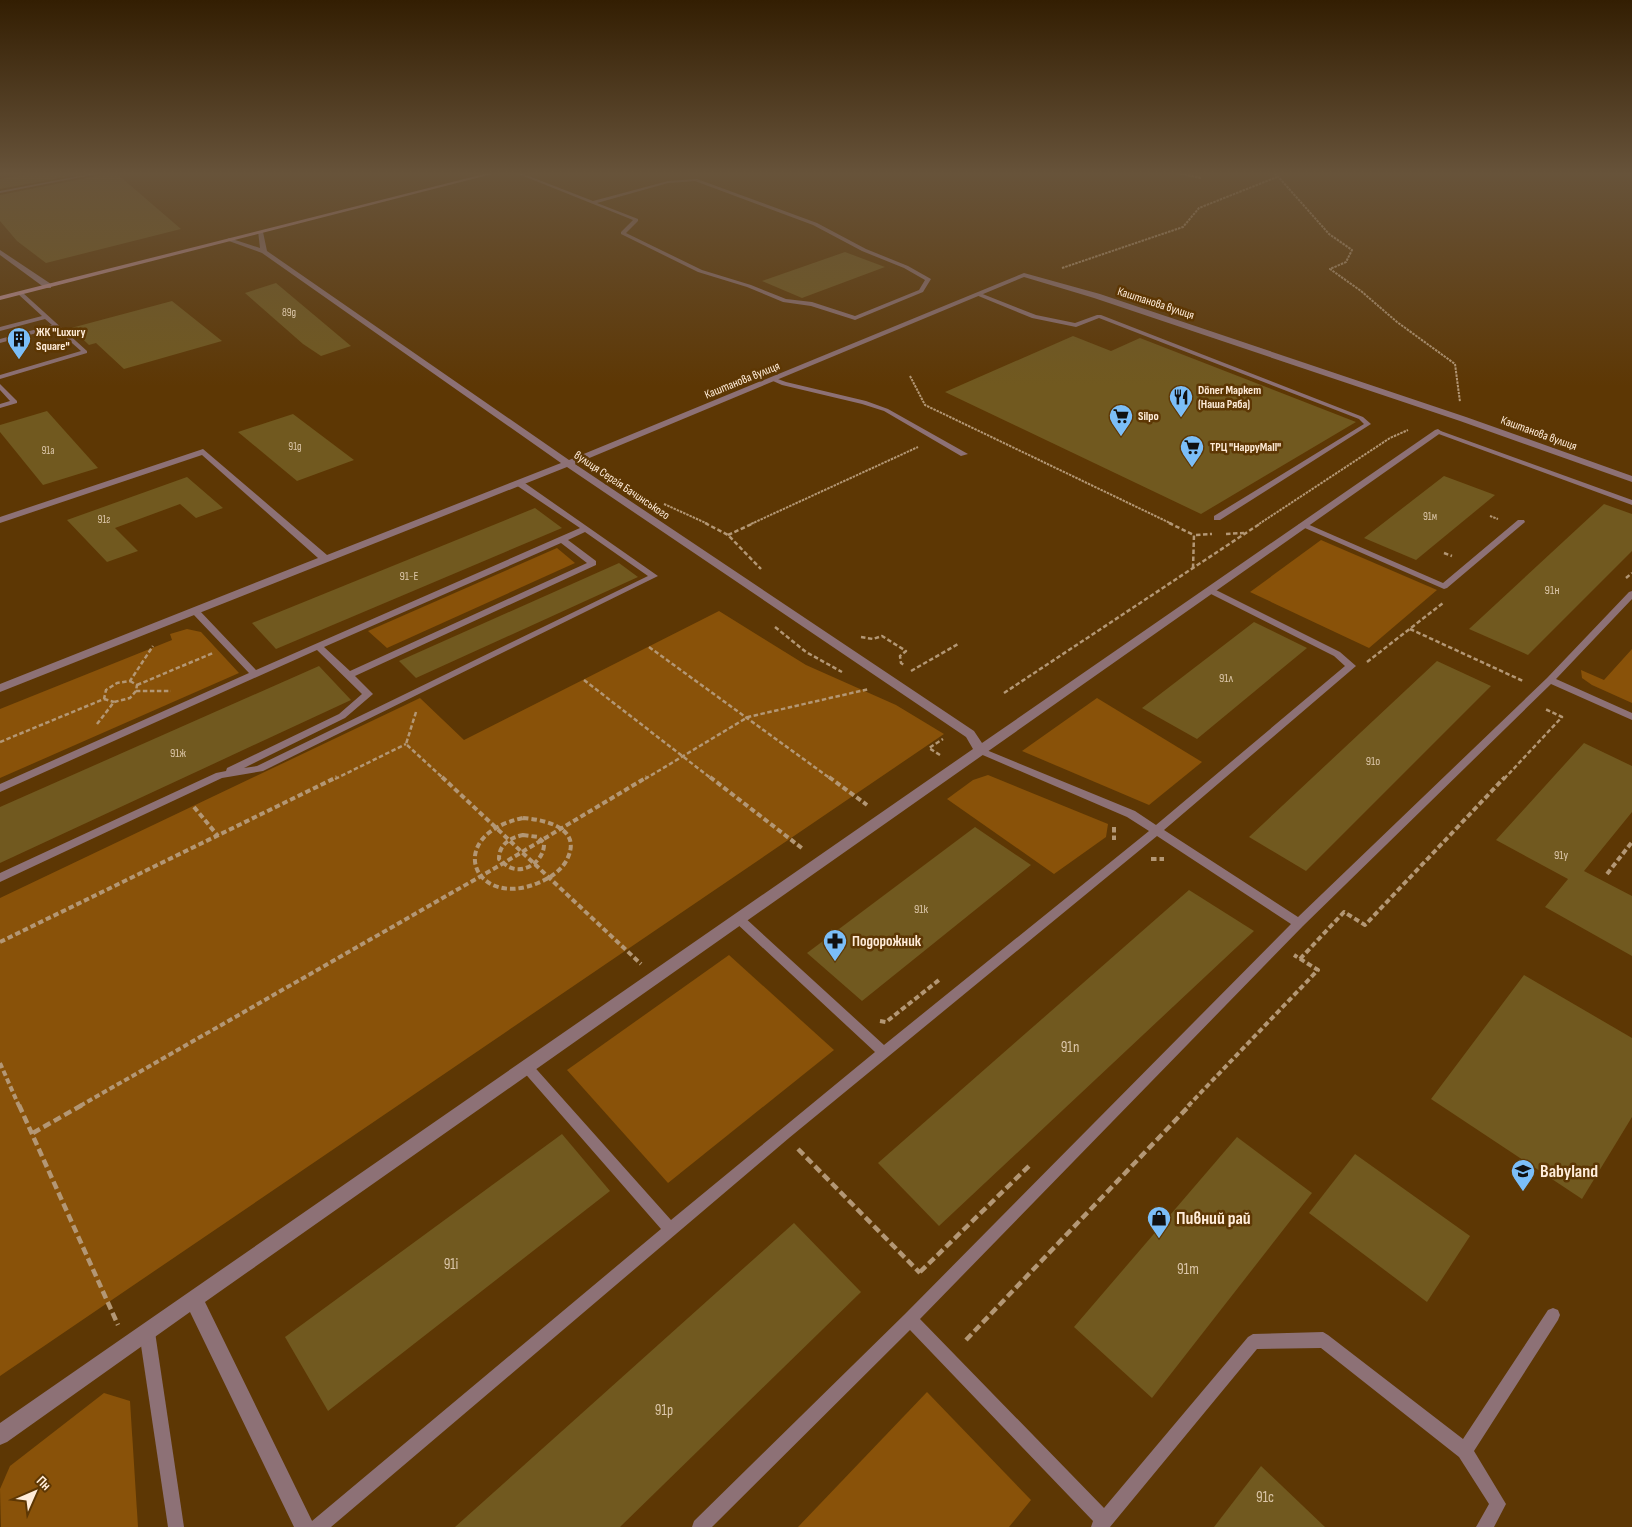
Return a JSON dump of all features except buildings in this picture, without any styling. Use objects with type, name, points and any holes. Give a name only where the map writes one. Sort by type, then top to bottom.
[{"type":"main road","points":[[0,298],[212,244]]},
{"type":"street","name":"вулиця Сергія Бачинського","points":[[241,244],[264,252],[348,313],[970,734],[981,750]]},
{"type":"street","points":[[262,244],[264,252]]},
{"type":"street","points":[[0,252],[48,286]]},
{"type":"street","name":"Каштанова вулиця","points":[[0,688],[196,612],[775,380],[1024,275],[1097,296],[1463,419],[1632,479]]},
{"type":"street","points":[[0,1436],[526,1066],[1438,432]]},
{"type":"street","points":[[0,520],[203,452],[326,560]]},
{"type":"street","points":[[194,1300],[305,1527]]},
{"type":"lane","points":[[646,244],[700,271],[749,286],[785,302],[812,304],[855,318],[921,291],[928,279],[906,267],[853,244]]},
{"type":"lane","points":[[0,377],[85,352],[20,293]]},
{"type":"lane","points":[[978,294],[1034,317],[1076,325],[1098,316],[1361,418],[1368,424],[1216,518]]},
{"type":"lane","points":[[0,329],[46,316]]},
{"type":"lane","points":[[0,341],[56,326]]},
{"type":"lane","points":[[775,380],[784,384],[864,402],[886,410],[964,454]]},
{"type":"lane","points":[[0,386],[15,402],[0,406]]},
{"type":"lane","points":[[1438,432],[1632,503]]},
{"type":"lane","points":[[220,775],[259,769],[654,576],[519,483]]},
{"type":"lane","points":[[1302,525],[1444,586],[1521,522]]},
{"type":"lane","points":[[0,788],[585,529]]},
{"type":"lane","points":[[349,675],[592,562],[562,540]]},
{"type":"lane","points":[[318,1527],[670,1229],[883,1052],[1156,831],[1351,666],[1337,654],[1210,590]]},
{"type":"lane","points":[[700,1527],[910,1320],[1323,900],[1550,680],[1632,594]]},
{"type":"lane","points":[[196,612],[255,674]]},
{"type":"lane","points":[[0,878],[342,716],[368,694],[318,647]]},
{"type":"lane","points":[[1550,680],[1632,717]]},
{"type":"lane","points":[[981,750],[1131,814],[1299,924]]},
{"type":"lane","points":[[739,918],[883,1052]]},
{"type":"lane","points":[[526,1066],[670,1229]]},
{"type":"lane","points":[[1465,1451],[1553,1315]]},
{"type":"lane","points":[[910,1320],[1101,1524],[1253,1342],[1323,1340],[1465,1451],[1498,1504],[1484,1527]]},
{"type":"lane","points":[[147,1332],[176,1527]]},
{"type":"path","points":[[1032,277],[1131,244]]},
{"type":"path","points":[[1344,244],[1352,250],[1346,262],[1330,269],[1455,364],[1463,419]]},
{"type":"path","points":[[910,376],[925,405],[1194,535],[1246,533]]},
{"type":"path","points":[[1004,693],[1390,438],[1415,426]]},
{"type":"path","points":[[728,535],[925,444]]},
{"type":"path","points":[[656,501],[692,516],[728,535],[765,574]]},
{"type":"path","points":[[1490,516],[1503,521]]},
{"type":"path","points":[[1193,569],[1194,535]]},
{"type":"path","points":[[1444,553],[1456,558]]},
{"type":"path","points":[[1351,666],[1370,661],[1448,598],[1444,586]]},
{"type":"path","points":[[769,620],[787,639],[826,665],[850,676]]},
{"type":"path","points":[[130,681],[160,635],[155,628]]},
{"type":"path","points":[[1410,629],[1541,689]]},
{"type":"path","points":[[854,634],[874,639],[882,636],[906,651],[900,656],[902,663],[912,671],[958,644]]},
{"type":"path","points":[[137,685],[228,646]]},
{"type":"path","points":[[649,647],[748,717],[883,817]]},
{"type":"path","points":[[584,680],[819,862]]},
{"type":"path","points":[[104,698],[106,690],[117,683],[130,681],[137,685]]},
{"type":"path","points":[[33,1133],[502,864],[748,717],[875,688],[867,684]]},
{"type":"path","points":[[0,742],[104,698],[114,702],[130,698],[136,691],[137,685]]},
{"type":"path","points":[[136,691],[204,692],[207,696]]},
{"type":"path","points":[[84,750],[81,744],[114,702]]},
{"type":"path","points":[[1323,900],[1365,926],[1562,717],[1541,707],[1546,702]]},
{"type":"path","points":[[0,942],[406,744],[417,707]]},
{"type":"path","points":[[948,735],[929,748],[956,767]]},
{"type":"path","points":[[406,744],[655,976]]},
{"type":"path","points":[[182,792],[218,836]]},
{"type":"path","points":[[524,818],[538,818],[551,821],[562,827],[569,836],[571,846],[569,857],[562,868],[551,878],[537,884],[521,888],[491,884],[481,876],[475,867],[474,856],[477,846],[484,836],[495,827],[524,818]]},
{"type":"path","points":[[1107,845],[1115,839],[1114,824]]},
{"type":"path","points":[[523,835],[537,836],[542,840],[546,849],[545,854],[536,864],[514,869],[502,864],[499,859],[500,849],[509,839],[523,835]]},
{"type":"path","points":[[1607,874],[1632,842]]},
{"type":"path","points":[[1147,862],[1152,859],[1166,859]]},
{"type":"path","points":[[1300,958],[1344,912]]},
{"type":"path","points":[[966,1340],[1318,970],[1279,945]]},
{"type":"path","points":[[850,1020],[886,1022],[940,979]]},
{"type":"path","points":[[0,1063],[127,1346]]},
{"type":"path","points":[[784,1134],[938,1291]]},
{"type":"path","points":[[920,1272],[1032,1162]]},
{"type":"shaded area","points":[[1321,540],[1437,590],[1369,648],[1250,592]]},
{"type":"shaded area","points":[[557,548],[575,563],[387,648],[368,631]]},
{"type":"shaded area","points":[[719,611],[806,665],[896,705],[944,734],[0,1376],[0,898],[420,698],[464,740]]},
{"type":"shaded area","points":[[187,629],[201,632],[239,673],[0,778],[0,709],[172,640],[170,634]]},
{"type":"shaded area","points":[[1632,649],[1632,703],[1592,685],[1582,678],[1581,670],[1604,680]]},
{"type":"shaded area","points":[[1097,698],[1202,762],[1149,805],[1022,751]]},
{"type":"shaded area","points":[[988,775],[1108,824],[1106,837],[1054,874],[947,799],[973,780]]},
{"type":"shaded area","points":[[729,955],[834,1050],[668,1183],[567,1070]]},
{"type":"shaded area","points":[[927,1392],[1031,1500],[1009,1527],[798,1527]]},
{"type":"shaded area","points":[[104,1393],[130,1401],[138,1527],[1,1527],[0,1489],[10,1466]]},
{"type":"place","name":"ЖК \"Luxury Square\"","points":[[19,360]]},
{"type":"place","name":"Döner Maркет (Наша Ряба)","points":[[1181,418]]},
{"type":"place","name":"Silpo","points":[[1121,437]]},
{"type":"place","name":"ТРЦ \"HappyMall\"","points":[[1192,468]]},
{"type":"place","name":"Подорожник","points":[[835,962]]},
{"type":"place","name":"Babyland","points":[[1523,1192]]},
{"type":"place","name":"Пивний рай","points":[[1159,1239]]}]
